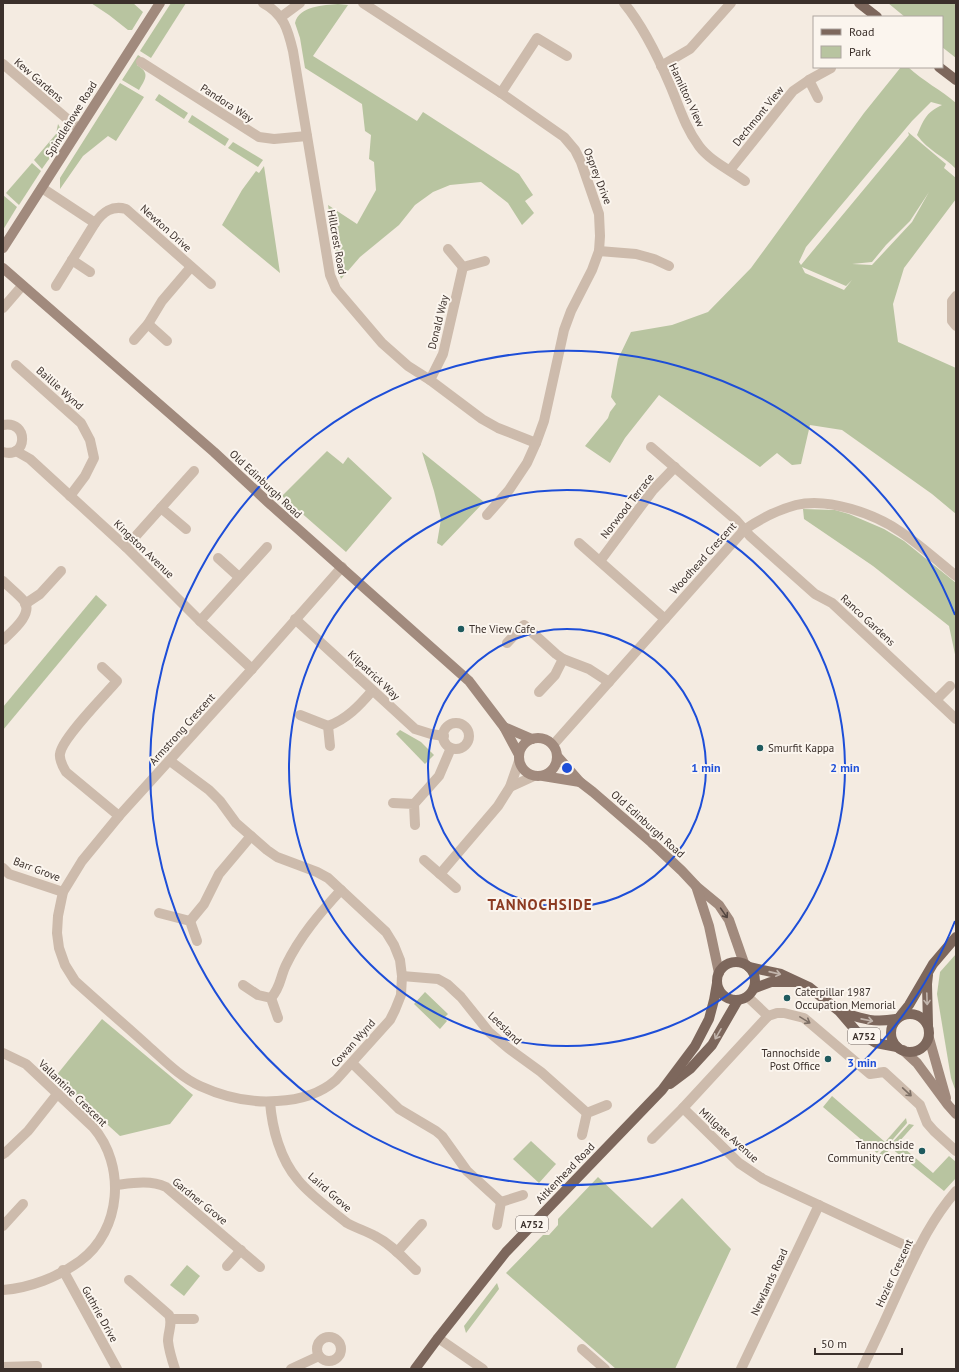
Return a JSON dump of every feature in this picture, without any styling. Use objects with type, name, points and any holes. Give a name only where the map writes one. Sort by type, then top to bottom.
[{"type":"main road","name":"Spindlehowe Road","points":[[3,248],[160,3]]},
{"type":"main road","points":[[859,3],[876,16]]},
{"type":"main road","points":[[940,68],[956,80]]},
{"type":"main road","name":"Old Edinburgh Road","points":[[3,268],[178,420],[469,681],[504,727],[524,771],[538,776],[580,782]]},
{"type":"main road","name":"Old Edinburgh Road","points":[[504,727],[532,739],[544,739],[553,745],[558,757],[580,782],[594,792],[651,842],[696,886],[719,905],[729,920],[747,965]]},
{"type":"main road","points":[[519,758],[523,745],[532,739]]},
{"type":"main road","points":[[538,776],[552,771],[558,757]]},
{"type":"main road","name":"Old Edinburgh Road","points":[[696,886],[709,926],[718,978]]},
{"type":"main road","points":[[956,937],[933,964],[893,1024],[891,1030],[893,1042],[917,1063],[956,1114]]},
{"type":"main road","points":[[738,962],[781,974],[798,982],[771,982],[755,988],[748,997],[732,1000],[721,994],[718,978],[727,964],[738,962]]},
{"type":"main road","points":[[747,965],[755,976],[755,988]]},
{"type":"main road","points":[[928,973],[928,1025]]},
{"type":"main road","name":"Aitkenhead Road","points":[[415,1369],[506,1252],[662,1090],[695,1046],[708,1019],[714,1000],[718,978]]},
{"type":"main road","name":"A752","points":[[798,982],[809,987],[839,1011],[857,1032],[876,1043],[900,1049]]},
{"type":"main road","name":"Aitkenhead Road","points":[[662,1090],[690,1069],[712,1045],[738,1000]]},
{"type":"main road","name":"A752","points":[[839,1011],[865,1020],[883,1021],[899,1017]]},
{"type":"main road","points":[[899,1017],[913,1013],[920,1015],[925,1019],[930,1031],[929,1038],[922,1048],[909,1052],[900,1049]]},
{"type":"main road","points":[[929,1038],[948,1105]]},
{"type":"street","name":"Hillcrest Road","points":[[264,3],[272,8],[281,17],[287,28],[294,51],[330,274],[336,289],[382,344],[408,366],[430,380],[482,419],[498,428],[536,443]]},
{"type":"street","points":[[281,17],[300,3]]},
{"type":"street","name":"Osprey Drive","points":[[363,3],[501,93],[564,137],[575,150],[581,162],[599,214],[599,251],[592,270],[567,319],[544,421],[536,443],[527,463],[509,490],[487,515]]},
{"type":"street","name":"Hamilton View","points":[[624,3],[645,34],[670,84],[682,117],[700,147],[711,158],[745,181]]},
{"type":"street","points":[[661,66],[690,49],[731,3]]},
{"type":"street","points":[[501,93],[537,38],[567,56]]},
{"type":"street","name":"Pandora Way","points":[[141,62],[259,137],[274,139],[307,136]]},
{"type":"street","name":"Kew Gardens","points":[[3,64],[79,129]]},
{"type":"street","name":"Dechmont View","points":[[730,170],[793,91],[831,68]]},
{"type":"street","points":[[809,80],[818,98]]},
{"type":"street","points":[[42,188],[95,223]]},
{"type":"street","name":"Newton Drive","points":[[56,286],[102,214],[106,211],[118,208],[126,209],[211,284]]},
{"type":"street","points":[[448,249],[463,267],[485,261]]},
{"type":"street","points":[[599,251],[636,254],[654,259],[669,266]]},
{"type":"street","points":[[72,260],[90,272]]},
{"type":"street","points":[[134,340],[148,324],[162,301],[191,267]]},
{"type":"street","name":"Donald Way","points":[[430,380],[443,354],[463,267]]},
{"type":"street","points":[[3,308],[22,286]]},
{"type":"street","points":[[956,296],[952,301],[952,321],[956,326]]},
{"type":"street","points":[[148,324],[167,341]]},
{"type":"street","name":"Baillie Wynd","points":[[16,364],[81,423],[90,440],[94,458],[85,476],[70,496]]},
{"type":"street","points":[[3,425],[12,425],[20,430],[23,439],[22,444],[16,451],[11,453],[3,452]]},
{"type":"street","points":[[651,447],[736,520],[744,530]]},
{"type":"street","name":"Kingston Avenue","points":[[16,451],[30,459],[126,547],[200,621],[252,669]]},
{"type":"street","name":"Norwood Terrace","points":[[600,561],[653,490],[675,467]]},
{"type":"street","points":[[126,547],[194,472]]},
{"type":"street","name":"Woodhead Crescent","points":[[553,745],[744,530],[757,521],[777,512],[797,505],[815,503],[851,508],[899,531],[956,576]]},
{"type":"street","points":[[162,508],[186,529]]},
{"type":"street","name":"Ranco Gardens","points":[[744,530],[815,594],[832,603],[956,719]]},
{"type":"street","points":[[579,543],[665,619]]},
{"type":"street","points":[[200,621],[267,547]]},
{"type":"street","points":[[218,558],[239,577]]},
{"type":"street","name":"Armstrong Crescent","points":[[58,916],[63,892],[82,861],[119,816],[170,761],[295,618],[342,567]]},
{"type":"street","points":[[26,604],[36,598],[61,571]]},
{"type":"street","points":[[3,581],[26,604],[27,609],[25,617],[3,640]]},
{"type":"street","name":"Kilpatrick Way","points":[[295,618],[372,691],[415,729],[430,734],[444,736]]},
{"type":"street","points":[[507,643],[524,625],[563,659],[589,669],[608,682]]},
{"type":"street","points":[[539,692],[555,675],[563,659]]},
{"type":"street","points":[[102,667],[118,680],[70,734],[60,754],[62,766],[66,772],[119,816]]},
{"type":"street","points":[[936,700],[950,686]]},
{"type":"street","points":[[300,715],[328,726],[348,716],[372,691]]},
{"type":"street","points":[[454,724],[460,724],[467,729],[469,736],[465,746],[457,749],[452,748],[445,742],[444,736],[446,728],[454,724]]},
{"type":"street","points":[[328,726],[330,746]]},
{"type":"street","points":[[415,825],[414,804],[439,776],[452,748]]},
{"type":"street","points":[[440,874],[498,806],[510,787],[519,758]]},
{"type":"street","name":"Cowan Wynd","points":[[58,916],[57,933],[59,948],[65,965],[75,981],[176,1071],[199,1086],[230,1097],[270,1102],[294,1100],[312,1095],[326,1088],[336,1080],[390,1020],[401,995],[402,976],[400,960],[394,945],[386,932],[328,878],[277,857],[267,850],[236,822],[220,801],[209,790],[170,761]]},
{"type":"street","points":[[510,787],[538,776]]},
{"type":"street","points":[[393,803],[414,804]]},
{"type":"street","points":[[190,921],[204,904],[219,874],[251,836]]},
{"type":"street","points":[[424,860],[456,888]]},
{"type":"street","name":"Barr Grove","points":[[3,868],[9,874],[63,892]]},
{"type":"street","points":[[271,998],[278,991],[286,966],[304,935],[322,911],[341,890]]},
{"type":"street","points":[[159,913],[190,921]]},
{"type":"street","points":[[190,921],[197,941]]},
{"type":"street","name":"Leesland","points":[[402,976],[438,979],[447,984],[461,997],[489,1032],[513,1052],[541,1072],[587,1114]]},
{"type":"street","points":[[244,985],[258,995],[271,998]]},
{"type":"street","points":[[748,997],[768,1016],[777,1013],[784,1013],[804,1018],[870,1074],[884,1072],[920,1105],[927,1123],[956,1151]]},
{"type":"street","points":[[271,998],[278,1018]]},
{"type":"street","name":"Millgate Avenue","points":[[768,1016],[683,1108],[748,1170],[763,1179],[917,1251]]},
{"type":"street","name":"Vallantine Crescent","points":[[3,1053],[26,1064],[93,1127],[101,1137],[108,1150],[114,1169],[116,1185],[115,1198],[110,1220],[103,1234],[94,1246],[80,1260],[41,1281],[20,1289],[3,1290]]},
{"type":"street","points":[[352,1063],[395,1106],[442,1136],[467,1171],[501,1202]]},
{"type":"street","points":[[3,1154],[28,1131],[58,1093]]},
{"type":"street","name":"Laird Grove","points":[[270,1102],[271,1117],[275,1134],[284,1157],[298,1181],[347,1223],[376,1236],[397,1252],[416,1270]]},
{"type":"street","points":[[582,1135],[587,1114],[607,1105]]},
{"type":"street","points":[[652,1139],[683,1108]]},
{"type":"street","name":"Gardner Grove","points":[[116,1185],[145,1182],[156,1183],[166,1187],[260,1267]]},
{"type":"street","name":"Hozier Crescent","points":[[862,1369],[917,1251],[938,1213],[956,1191]]},
{"type":"street","points":[[501,1202],[523,1195]]},
{"type":"street","points":[[497,1225],[501,1202]]},
{"type":"street","points":[[3,1226],[23,1204]]},
{"type":"street","name":"Newlands Road","points":[[741,1369],[819,1205]]},
{"type":"street","points":[[397,1252],[422,1224]]},
{"type":"street","points":[[227,1266],[240,1250]]},
{"type":"street","name":"Guthrie Drive","points":[[63,1270],[117,1369]]},
{"type":"street","points":[[129,1280],[169,1315],[171,1319],[168,1339],[170,1354],[175,1369]]},
{"type":"street","points":[[171,1319],[194,1319]]},
{"type":"street","points":[[438,1338],[483,1369]]},
{"type":"street","points":[[582,1349],[605,1369]]},
{"type":"street","points":[[290,1369],[319,1356]]},
{"type":"street","points":[[3,1367],[15,1368],[37,1366]]},
{"type":"green space","points":[[91,3],[133,3],[143,12],[132,30],[128,30]]},
{"type":"green space","points":[[171,3],[186,3],[151,58],[140,51]]},
{"type":"green space","points":[[888,3],[956,3],[956,58],[943,48],[943,16],[904,16]]},
{"type":"green space","points":[[338,4],[348,5],[313,56],[417,121],[423,112],[519,174],[533,195],[525,201],[534,213],[522,225],[508,203],[481,182],[450,185],[433,192],[415,205],[399,225],[360,257],[341,279],[338,270],[328,205],[357,224],[376,190],[374,162],[369,159],[371,135],[365,131],[362,104],[305,68],[300,38],[295,23],[297,17],[307,10],[319,6]]},
{"type":"green space","points":[[138,55],[141,57],[137,65],[144,71],[146,76],[139,90],[122,80]]},
{"type":"green space","points":[[900,68],[909,68],[956,103],[956,169],[921,141],[917,135],[928,114],[942,105],[931,102],[912,121],[806,247],[799,262],[801,265],[909,135],[908,132],[946,164],[944,168],[956,178],[956,199],[904,268],[893,304],[898,342],[956,368],[956,514],[932,494],[842,430],[810,425],[801,464],[792,465],[777,453],[760,467],[659,395],[625,438],[610,463],[585,446],[608,418],[610,412],[616,404],[611,397],[618,359],[631,332],[672,325],[708,312],[751,268],[864,113]],"holes":[[[929,192],[912,222],[872,265],[852,264],[872,262],[886,245],[910,221]],[[802,267],[846,286],[852,280],[844,290],[805,273]]]},
{"type":"green space","points":[[120,83],[144,97],[116,141],[108,136],[83,156],[60,189],[60,178]]},
{"type":"green space","points":[[159,94],[188,113],[184,119],[155,100]]},
{"type":"green space","points":[[192,115],[229,139],[225,146],[188,122]]},
{"type":"green space","points":[[58,124],[61,129],[61,135],[57,147],[42,169],[34,160],[56,134]]},
{"type":"green space","points":[[233,142],[263,160],[258,167],[228,148]]},
{"type":"green space","points":[[32,163],[41,171],[19,205],[6,193]]},
{"type":"green space","points":[[264,166],[280,273],[222,225],[242,190],[256,171],[259,173]]},
{"type":"green space","points":[[3,195],[17,207],[3,230]]},
{"type":"green space","points":[[327,451],[343,464],[348,457],[392,498],[346,552],[282,496]]},
{"type":"green space","points":[[422,452],[484,502],[442,546],[437,543],[441,519]]},
{"type":"green space","points":[[803,509],[835,510],[849,514],[884,529],[904,541],[956,583],[956,659],[949,626],[873,566],[804,519]]},
{"type":"green space","points":[[96,595],[107,605],[3,730],[3,707]]},
{"type":"green space","points":[[400,730],[421,742],[434,755],[425,764],[396,734]]},
{"type":"green space","points":[[956,954],[956,1092],[951,1078],[937,994],[940,972]]},
{"type":"green space","points":[[425,992],[448,1014],[444,1018],[447,1021],[440,1029],[414,1004]]},
{"type":"green space","points":[[102,1019],[193,1095],[170,1124],[120,1136],[55,1077]]},
{"type":"green space","points":[[832,1096],[885,1142],[906,1118],[907,1123],[888,1145],[883,1146],[877,1153],[823,1107]]},
{"type":"green space","points":[[909,1124],[914,1125],[898,1143],[933,1173],[949,1156],[956,1162],[956,1178],[944,1191],[891,1148],[881,1159],[878,1156],[885,1147],[889,1146]]},
{"type":"green space","points":[[531,1141],[556,1164],[539,1183],[513,1159]]},
{"type":"green space","points":[[598,1177],[652,1228],[682,1198],[731,1249],[675,1369],[616,1369],[506,1273],[543,1235],[549,1235],[558,1225],[558,1219]]},
{"type":"green space","points":[[187,1265],[200,1276],[184,1296],[170,1285]]},
{"type":"green space","points":[[497,1283],[499,1289],[466,1333],[464,1326]]},
{"type":"place","name":"The View Cafe","points":[[461,629]]},
{"type":"place","name":"Smurfit Kappa","points":[[760,748]]},
{"type":"place","name":"Caterpillar 1987 Occupation Memorial","points":[[787,998]]},
{"type":"place","name":"Tannochside Post Office","points":[[828,1059]]},
{"type":"place","name":"Tannochside Community Centre","points":[[922,1151]]},
{"type":"district","name":"TANNOCHSIDE","points":[[540,905]]}]
